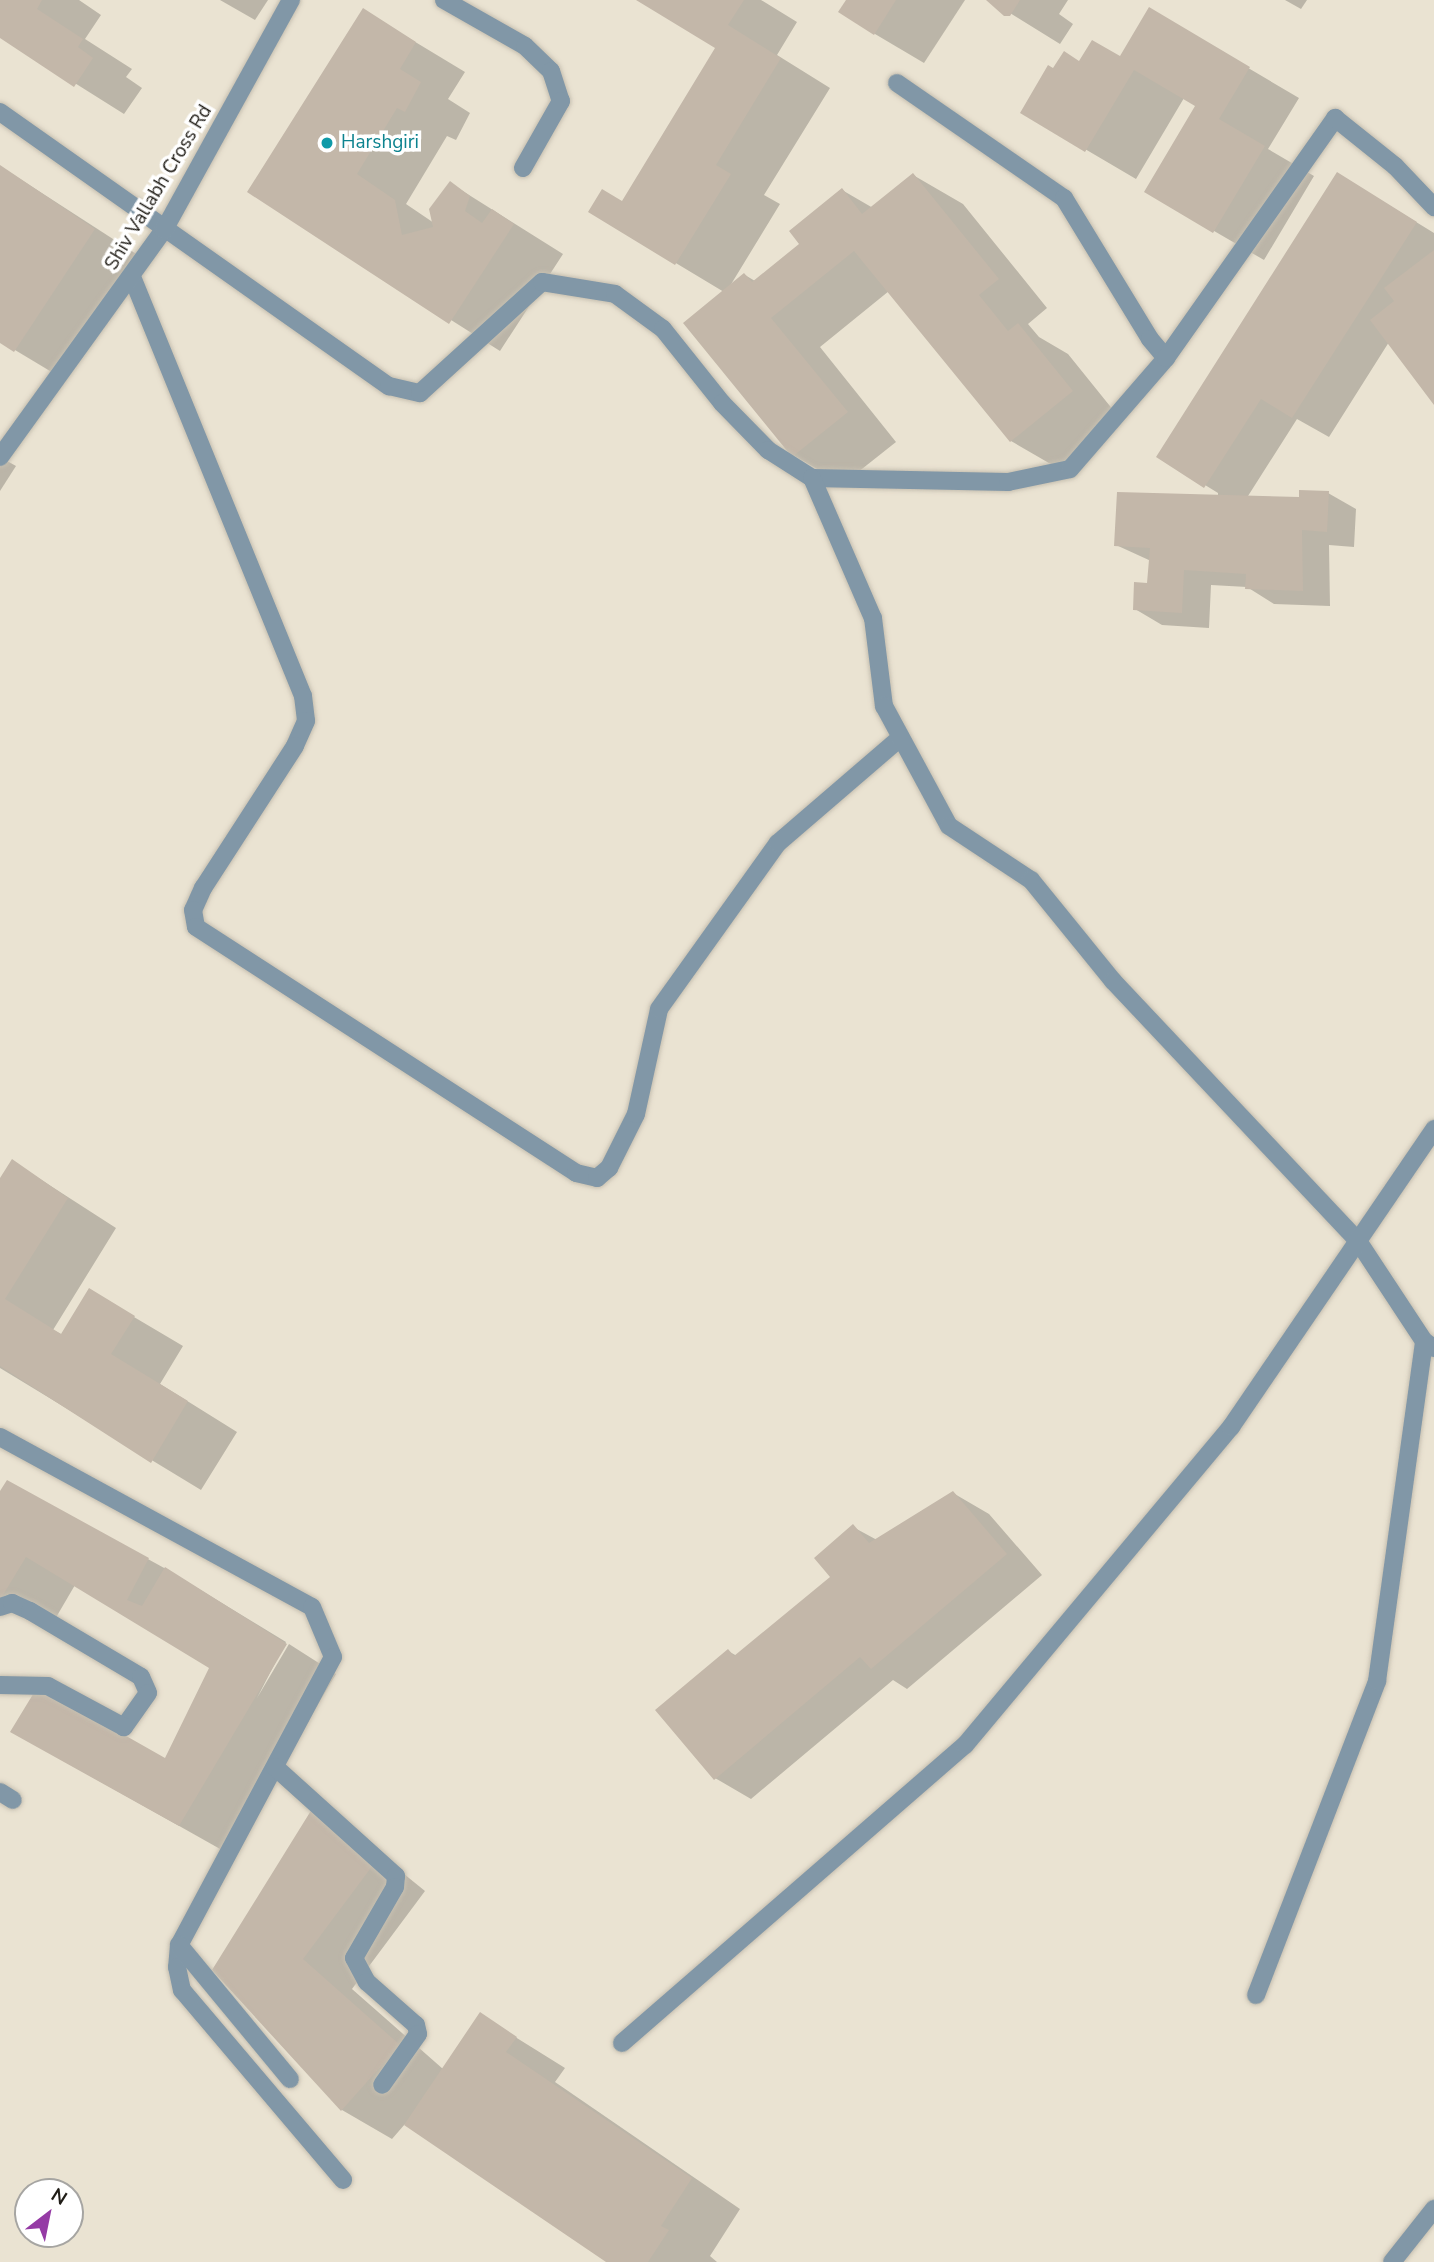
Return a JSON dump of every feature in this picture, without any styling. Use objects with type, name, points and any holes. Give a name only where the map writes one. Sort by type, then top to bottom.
[{"type":"street","name":"Shiv Vallabh Cross Rd","points":[[0,457],[164,230],[291,0]]},
{"type":"street","points":[[444,0],[525,46],[551,71],[561,102],[523,168]]},
{"type":"street","points":[[897,83],[1064,198],[1150,339],[1166,358]]},
{"type":"street","points":[[0,112],[388,386],[420,393],[542,282],[615,294],[663,328],[722,403],[768,450],[812,478],[1008,482],[1070,469],[1166,358],[1335,118],[1395,166],[1434,207]]},
{"type":"street","points":[[132,277],[303,696],[306,721],[295,746],[204,888],[193,910],[196,927],[576,1173],[597,1178],[609,1168],[636,1114],[659,1009],[693,956],[778,843],[900,738]]},
{"type":"street","points":[[812,478],[873,618],[884,706],[948,826],[1031,880],[1113,981],[1358,1241],[1429,1345],[1377,1681],[1256,1995]]},
{"type":"street","points":[[622,2043],[965,1745],[1231,1427],[1434,1129]]},
{"type":"street","points":[[0,1437],[312,1607],[333,1657],[180,1945],[177,1967],[182,1990],[343,2180]]},
{"type":"street","points":[[0,1607],[12,1603],[41,1618],[141,1677],[148,1693],[124,1727],[48,1686],[0,1685]]},
{"type":"street","points":[[275,1767],[396,1876],[395,1887],[354,1958],[367,1982],[416,2025],[418,2034],[382,2085]]},
{"type":"street","points":[[180,1945],[290,2079]]},
{"type":"street","points":[[1392,2262],[1434,2209]]},
{"type":"building","points":[[0,0],[42,0],[37,9],[83,39],[78,47],[93,58],[74,87],[0,38]]},
{"type":"building","points":[[636,0],[744,0],[728,25],[781,58],[716,165],[731,174],[675,265],[588,212],[602,189],[622,201],[715,48]]},
{"type":"building","points":[[846,0],[896,0],[874,35],[838,12]]},
{"type":"building","points":[[986,0],[1020,0],[1010,16],[1004,16]]},
{"type":"building","points":[[1149,7],[1250,67],[1219,119],[1265,146],[1213,233],[1144,192],[1195,106],[1134,70],[1085,152],[1020,113],[1048,65],[1053,68],[1064,51],[1079,61],[1092,40],[1120,56]]},
{"type":"building","name":"Harshgiri","points":[[363,8],[416,42],[400,69],[421,82],[405,112],[397,108],[357,174],[395,200],[402,235],[433,227],[429,209],[450,181],[470,196],[465,211],[482,223],[492,209],[514,224],[449,324],[247,192]]},
{"type":"building","points":[[0,165],[95,229],[14,352],[0,343]]},
{"type":"building","points":[[1337,172],[1417,222],[1292,418],[1261,399],[1204,488],[1156,457]]},
{"type":"building","points":[[913,173],[999,279],[979,295],[1008,331],[1018,323],[1073,391],[1010,442],[854,251],[771,318],[848,412],[792,457],[683,323],[744,273],[752,282],[799,244],[789,231],[842,188],[862,214]]},
{"type":"building","points":[[1434,250],[1434,405],[1370,320],[1394,301],[1384,288]]},
{"type":"building","points":[[1299,490],[1329,491],[1327,532],[1302,530],[1303,591],[1245,589],[1246,574],[1184,570],[1182,613],[1133,610],[1134,582],[1147,583],[1150,548],[1114,546],[1117,492],[1299,497]]},
{"type":"building","points":[[12,1159],[68,1198],[5,1299],[61,1334],[89,1288],[135,1316],[111,1354],[188,1401],[151,1463],[0,1366],[0,1178]]},
{"type":"building","points":[[7,1480],[149,1558],[127,1600],[142,1606],[165,1567],[287,1644],[179,1826],[10,1732],[38,1686],[165,1758],[209,1668],[26,1557],[0,1600],[0,1491]]},
{"type":"building","points":[[953,1491],[1007,1554],[871,1669],[860,1657],[714,1780],[655,1710],[728,1649],[734,1656],[830,1577],[814,1558],[853,1524],[869,1543]]},
{"type":"building","points":[[312,1809],[376,1861],[303,1959],[400,2045],[341,2111],[212,1970]]},
{"type":"building","points":[[480,2012],[517,2037],[506,2052],[692,2178],[661,2226],[669,2230],[648,2262],[606,2262],[404,2125]]},
{"type":"place","name":"Harshgiri","points":[[327,143]]}]
